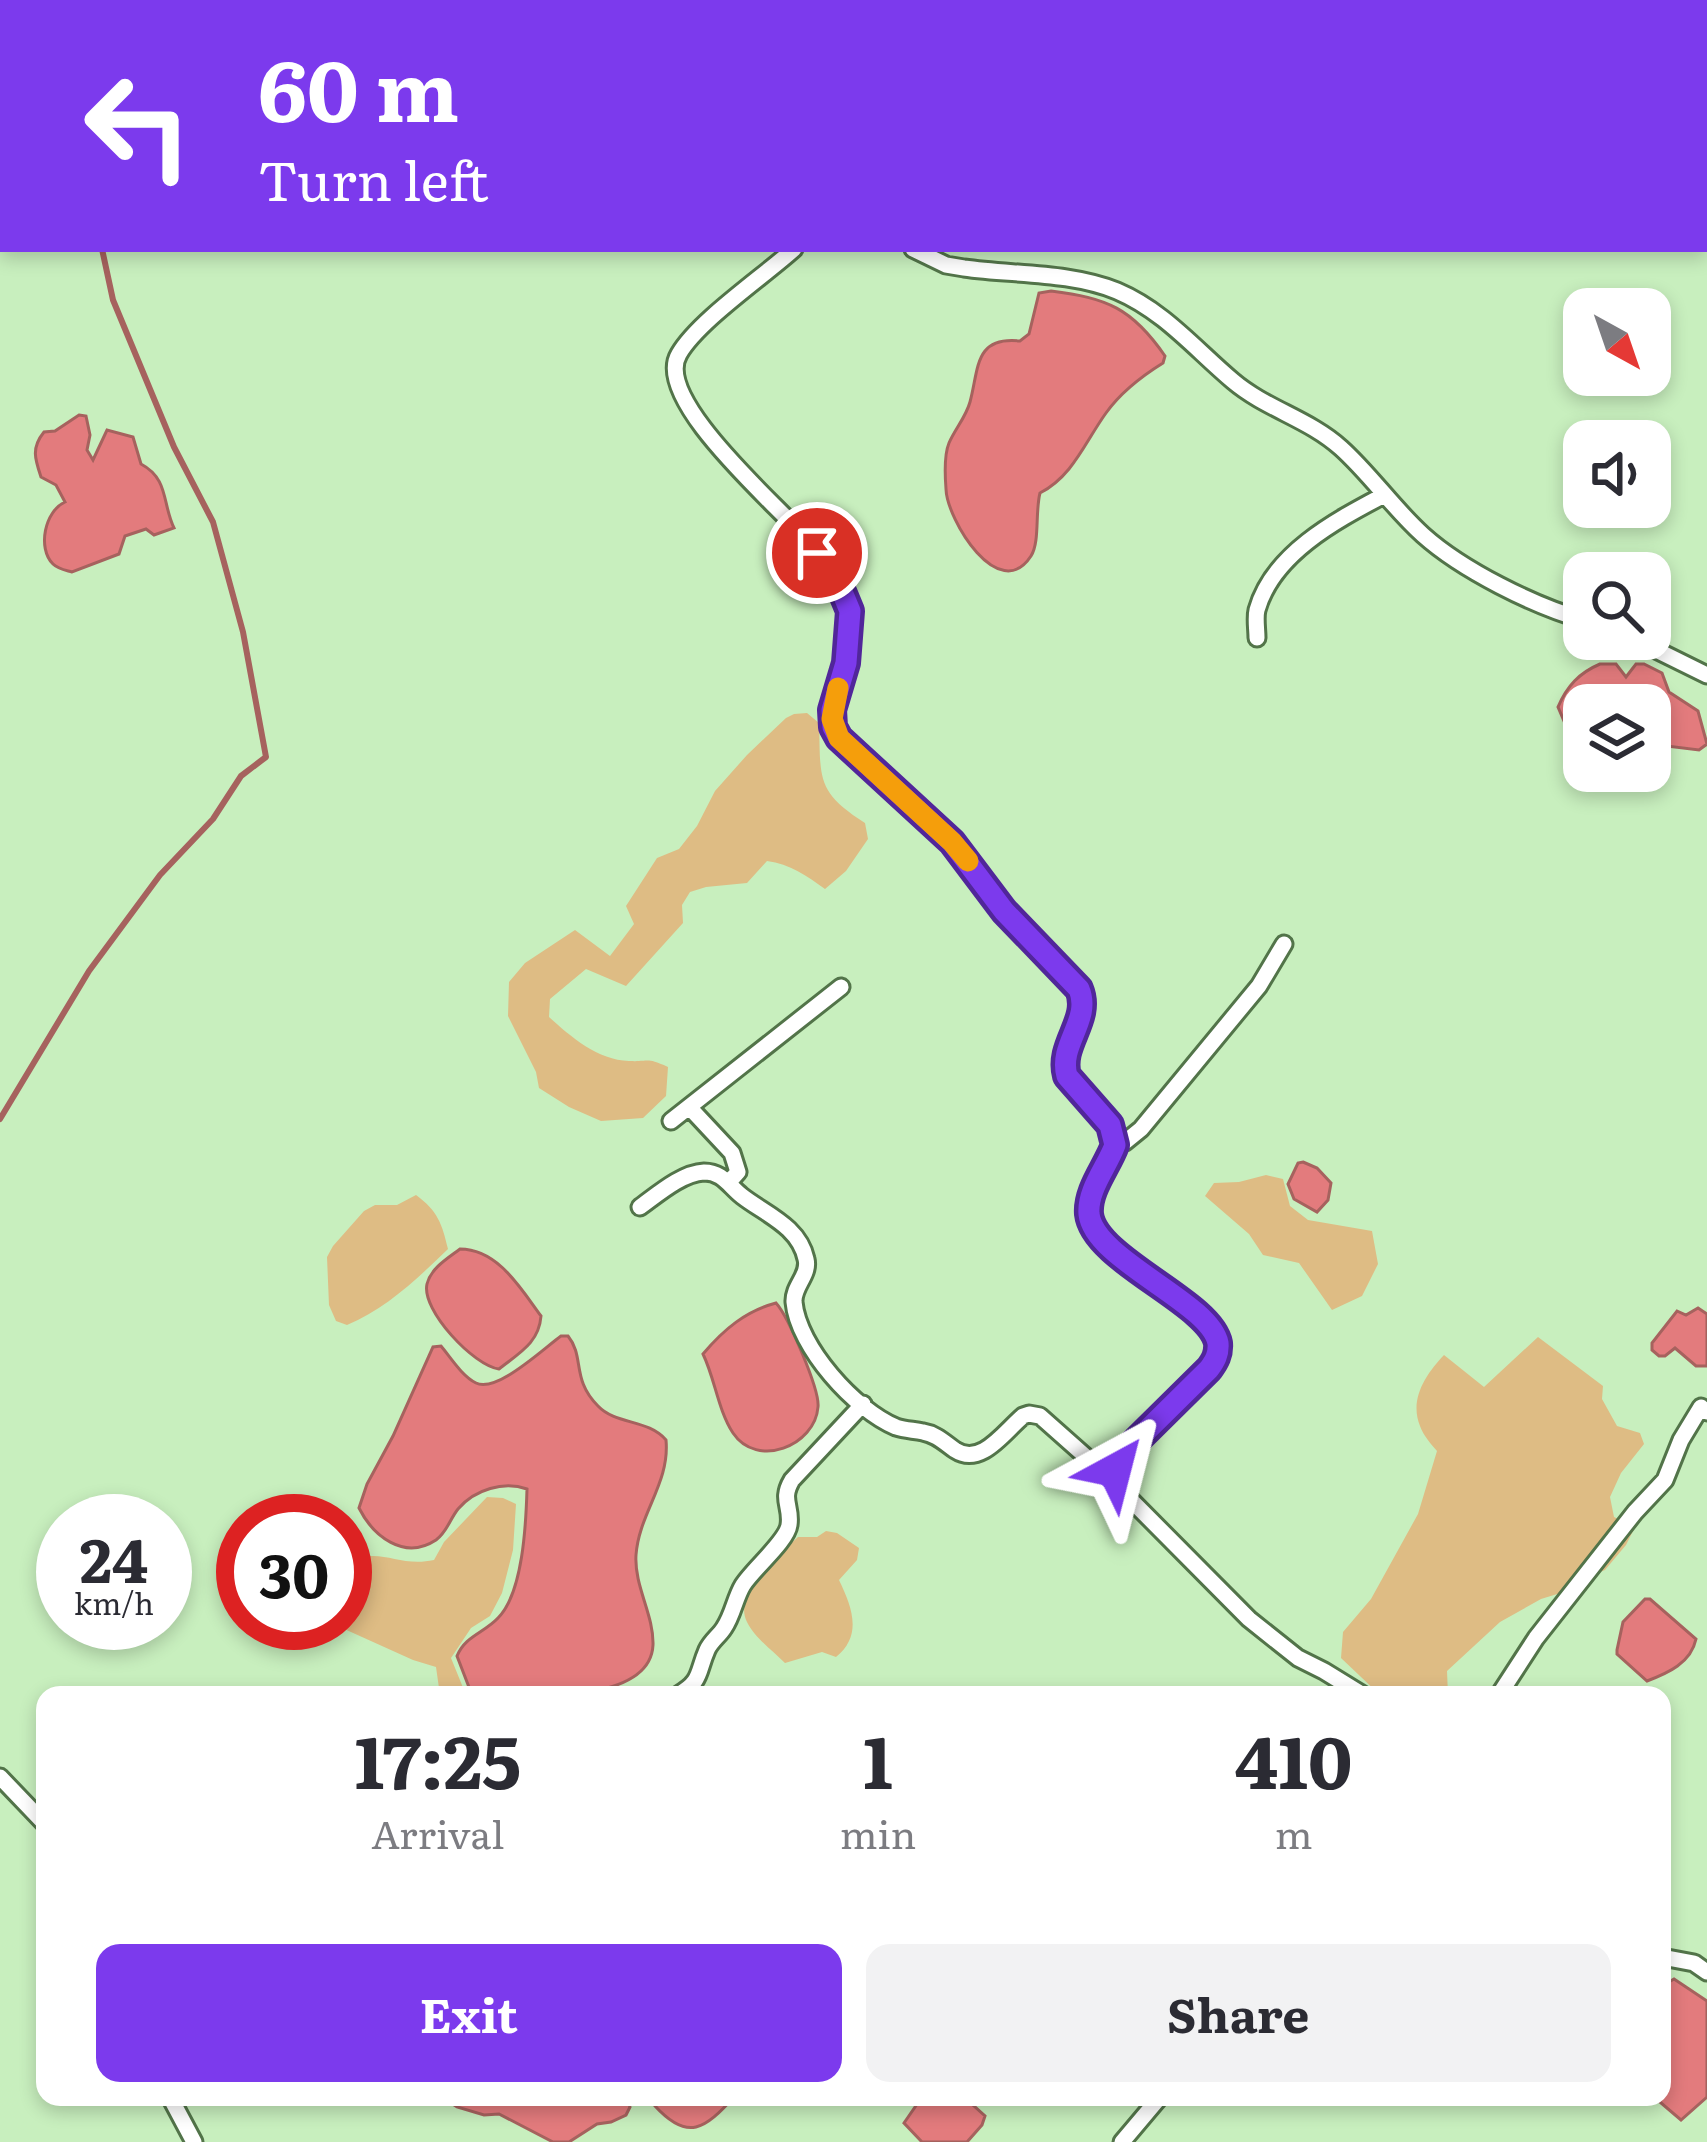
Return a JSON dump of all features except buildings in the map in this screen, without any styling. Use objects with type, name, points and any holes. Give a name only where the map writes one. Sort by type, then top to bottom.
[{"type":"street","points":[[791,252],[689,340],[674,363],[676,385],[685,403],[745,477],[796,529],[847,597],[851,631],[832,719],[839,738],[952,842],[1004,911],[1079,989],[1084,1006],[1064,1067],[1110,1125],[1115,1145]]},
{"type":"street","points":[[919,252],[946,265],[1090,283],[1148,307],[1262,403],[1305,422],[1341,448],[1426,538],[1522,597],[1563,612]]},
{"type":"street","points":[[1257,638],[1256,612],[1285,563],[1318,534],[1384,495]]},
{"type":"street","points":[[1671,657],[1707,675]]},
{"type":"street","points":[[1284,944],[1259,986],[1141,1130],[1115,1145],[1089,1202],[1090,1223],[1106,1244],[1205,1322],[1217,1340],[1216,1359],[1209,1369],[1118,1461],[1116,1479],[1121,1490],[1249,1618],[1298,1658],[1347,1686]]},
{"type":"street","points":[[671,1121],[842,987]]},
{"type":"street","points":[[690,1108],[732,1153],[737,1172],[729,1182]]},
{"type":"street","points":[[640,1207],[699,1172],[718,1174],[794,1235],[806,1256],[806,1268],[794,1293],[794,1307],[819,1361],[837,1384],[863,1404],[897,1427],[929,1433],[970,1456],[987,1448],[1023,1417],[1040,1416],[1116,1479]]},
{"type":"street","points":[[692,1686],[741,1589],[785,1534],[789,1525],[785,1492],[792,1480],[863,1404]]},
{"type":"street","points":[[1504,1686],[1536,1638],[1665,1480],[1701,1407],[1707,1412]]},
{"type":"street","points":[[0,1777],[36,1815]]},
{"type":"street","points":[[1671,1959],[1707,1972]]},
{"type":"street","points":[[175,2106],[194,2142]]},
{"type":"street","points":[[1122,2142],[1152,2106]]},
{"type":"shaded area","points":[[1051,291],[1117,308],[1165,356],[1163,363],[1118,398],[1070,468],[1040,493],[1034,550],[1018,568],[1004,571],[977,552],[955,519],[946,489],[946,453],[968,407],[986,349],[1020,341],[1029,334],[1039,293]]},
{"type":"shaded area","points":[[79,415],[86,416],[87,450],[93,460],[107,430],[133,437],[141,464],[161,484],[174,528],[154,535],[146,529],[125,536],[119,554],[72,572],[53,564],[45,549],[48,521],[65,502],[56,485],[41,477],[35,454],[44,432],[55,431]]},
{"type":"shaded area","points":[[1600,664],[1616,664],[1626,677],[1636,664],[1644,664],[1662,673],[1666,684],[1572,684]]},
{"type":"shaded area","points":[[1671,693],[1698,711],[1707,744],[1699,750],[1671,747]]},
{"type":"shaded area","points":[[807,713],[819,723],[821,770],[829,792],[865,823],[868,839],[846,871],[825,889],[791,868],[767,861],[747,883],[690,892],[682,905],[683,923],[626,986],[586,969],[550,999],[549,1017],[586,1046],[618,1060],[668,1067],[666,1096],[643,1118],[601,1121],[539,1088],[508,1016],[509,982],[525,963],[575,930],[610,956],[634,924],[626,906],[657,858],[679,849],[715,791],[747,755],[786,718]]},
{"type":"shaded area","points":[[1303,1162],[1317,1168],[1331,1183],[1328,1200],[1317,1212],[1294,1199],[1288,1184]]},
{"type":"shaded area","points":[[1266,1175],[1283,1179],[1290,1206],[1308,1220],[1372,1231],[1378,1264],[1362,1296],[1332,1310],[1299,1263],[1263,1255],[1249,1234],[1205,1196],[1214,1183]]},
{"type":"shaded area","points":[[416,1195],[438,1219],[448,1249],[375,1310],[347,1325],[336,1321],[329,1305],[327,1257],[333,1246],[364,1211],[375,1205],[397,1205]]},
{"type":"shaded area","points":[[460,1249],[497,1263],[541,1316],[532,1340],[499,1369],[476,1358],[451,1335],[427,1295],[432,1273]]},
{"type":"shaded area","points":[[776,1303],[802,1354],[818,1407],[807,1433],[796,1442],[770,1451],[756,1450],[733,1433],[703,1354],[736,1322]]},
{"type":"shaded area","points":[[1698,1308],[1707,1314],[1707,1366],[1696,1366],[1675,1348],[1665,1356],[1652,1350],[1652,1343],[1677,1311],[1686,1315]]},
{"type":"shaded area","points":[[561,1336],[568,1336],[584,1387],[598,1406],[666,1440],[663,1470],[636,1555],[653,1645],[646,1665],[612,1686],[469,1686],[457,1656],[498,1618],[513,1592],[522,1557],[527,1489],[509,1486],[481,1492],[458,1509],[436,1540],[424,1546],[401,1546],[372,1528],[372,1494],[364,1494],[367,1484],[433,1347],[441,1346],[476,1383],[507,1376]]},
{"type":"shaded area","points":[[1538,1337],[1603,1386],[1602,1399],[1617,1426],[1640,1433],[1644,1444],[1621,1473],[1610,1497],[1614,1517],[1635,1527],[1605,1570],[1500,1622],[1447,1671],[1448,1686],[1371,1686],[1341,1658],[1343,1632],[1371,1599],[1418,1514],[1437,1451],[1417,1416],[1421,1387],[1444,1355],[1484,1387]]},
{"type":"shaded area","points":[[487,1497],[516,1504],[513,1550],[502,1593],[490,1616],[471,1628],[451,1658],[462,1686],[439,1686],[436,1667],[372,1642],[372,1556],[434,1560],[444,1542]]},
{"type":"shaded area","points":[[826,1531],[859,1548],[857,1560],[839,1580],[851,1610],[850,1639],[836,1657],[822,1652],[785,1663],[750,1628],[746,1599],[760,1575],[798,1537],[817,1537]]},
{"type":"shaded area","points":[[1645,1599],[1696,1639],[1684,1661],[1647,1681],[1617,1654],[1623,1622]]},
{"type":"shaded area","points":[[1671,1981],[1707,2001],[1707,2097],[1681,2120],[1665,2106],[1671,2106]]},
{"type":"shaded area","points":[[655,2106],[725,2106],[696,2127],[667,2117]]},
{"type":"shaded area","points":[[916,2106],[974,2106],[985,2116],[967,2142],[922,2142],[904,2123]]},
{"type":"shaded area","points":[[457,2107],[630,2107],[626,2115],[597,2124],[569,2142],[553,2142],[499,2114]]},
{"type":"waterway","points":[[0,1119],[89,971],[160,875],[213,819],[241,776],[266,757],[243,632],[213,522],[174,447],[113,300],[103,252]]},
{"type":"slow traffic","points":[[838,688],[832,719],[839,738],[968,861]]},
{"type":"route","points":[[817,553],[847,597],[850,611],[851,631],[832,710],[833,727],[852,751],[952,842],[1004,911],[1079,989],[1084,1006],[1064,1067],[1110,1125],[1115,1145],[1089,1202],[1090,1223],[1106,1244],[1205,1322],[1217,1340],[1216,1359],[1209,1369],[1125,1452],[1115,1470]]}]
